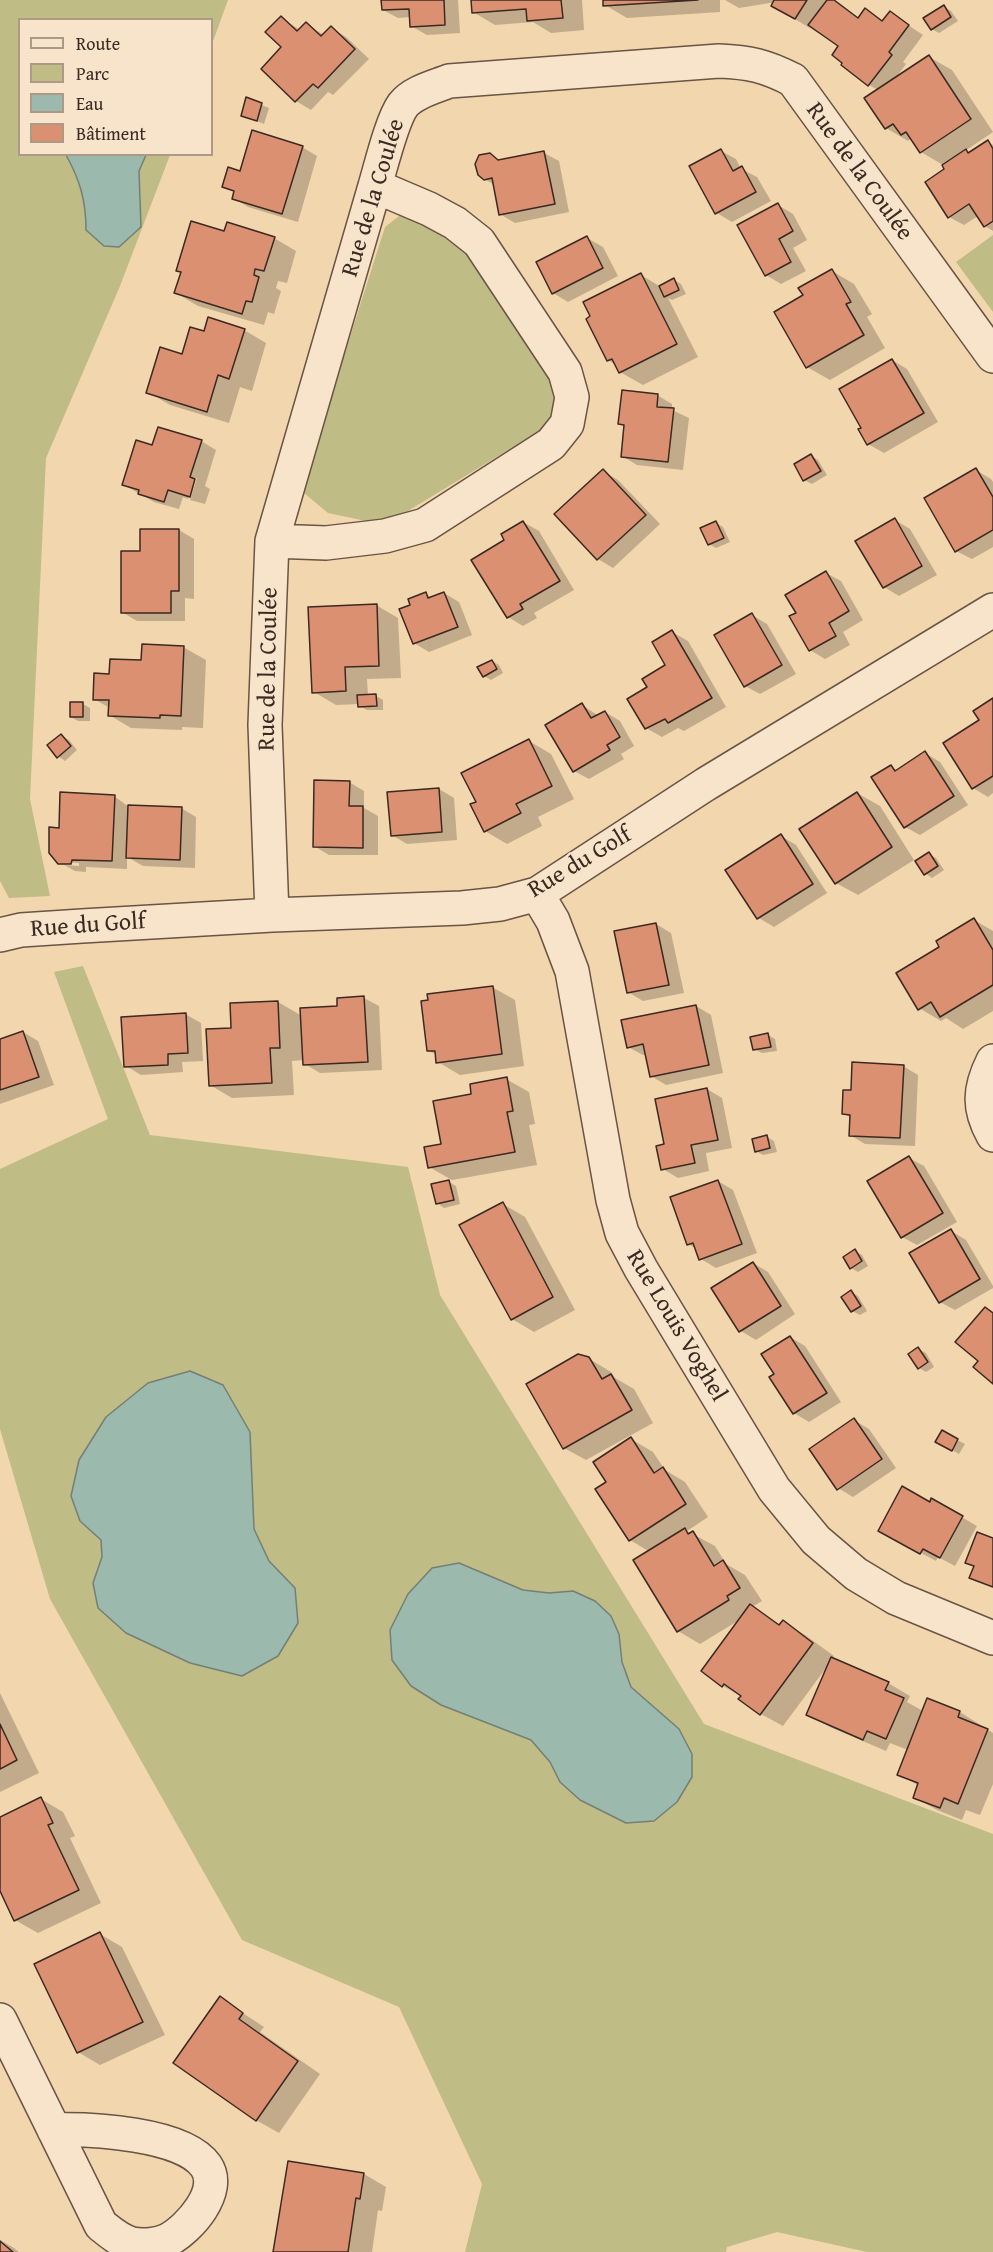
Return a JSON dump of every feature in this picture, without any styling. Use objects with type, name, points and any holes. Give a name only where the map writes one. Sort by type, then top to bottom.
[{"type":"street","name":"Rue de la Coulée","points":[[272,915],[266,725],[272,541],[375,186],[403,105],[422,91],[448,81],[719,62],[745,62],[769,67],[793,80],[993,356]]},
{"type":"street","points":[[272,541],[338,542],[384,536],[425,525],[551,444],[567,424],[572,397],[565,372],[479,242],[455,223],[429,209],[375,186]]},
{"type":"street","name":"Rue du Golf","points":[[0,935],[21,930],[82,926],[272,915],[462,908],[500,904],[537,894],[706,784],[993,610]]},
{"type":"street","name":"Rue Louis Voghel","points":[[537,894],[553,921],[572,971],[613,1200],[622,1233],[641,1269],[774,1489],[816,1540],[856,1574],[896,1598],[993,1638]]},
{"type":"street","points":[[993,1061],[983,1081],[981,1104],[993,1135]]},
{"type":"street","points":[[0,2020],[54,2130],[101,2225],[117,2238],[134,2244],[153,2244],[169,2240],[192,2222],[204,2205],[210,2184],[207,2167],[180,2146],[154,2139],[84,2129],[54,2130]]},
{"type":"green space","points":[[0,0],[228,0],[213,41],[213,18],[18,18],[18,156],[170,156],[120,286],[46,458],[30,799],[50,896],[9,898],[0,881]]},
{"type":"green space","points":[[420,215],[461,238],[548,360],[560,404],[541,430],[398,517],[366,521],[328,513],[304,493],[309,466],[385,227],[399,216]]},
{"type":"green space","points":[[993,235],[993,312],[956,262]]},
{"type":"green space","points":[[83,966],[150,1135],[408,1167],[440,1295],[704,1724],[993,1834],[993,2252],[867,2252],[777,2232],[727,2247],[726,2252],[465,2252],[482,2184],[399,2007],[242,1940],[50,1599],[0,1429],[0,1169],[108,1119],[54,972]]},
{"type":"water","points":[[66,156],[146,156],[139,171],[141,227],[119,247],[104,246],[86,230],[85,210],[75,173]]},
{"type":"water","points":[[190,1371],[223,1385],[250,1432],[254,1529],[269,1561],[295,1588],[298,1623],[278,1656],[242,1676],[190,1663],[126,1633],[98,1608],[93,1583],[102,1557],[101,1540],[80,1521],[71,1496],[79,1460],[106,1417],[148,1383]]},
{"type":"water","points":[[459,1563],[523,1590],[549,1593],[573,1591],[595,1601],[611,1616],[619,1634],[622,1662],[631,1687],[679,1729],[692,1754],[692,1777],[677,1802],[654,1821],[626,1823],[580,1800],[560,1782],[550,1762],[531,1740],[441,1705],[411,1686],[392,1660],[390,1630],[408,1594],[432,1568]]},
{"type":"building","points":[[381,0],[444,0],[445,25],[410,27],[409,9],[382,10]]},
{"type":"building","points":[[471,0],[561,0],[563,18],[527,21],[526,9],[472,13]]},
{"type":"building","points":[[603,0],[698,0],[603,6]]},
{"type":"building","points":[[774,0],[807,0],[795,19],[771,6]]},
{"type":"building","points":[[827,0],[834,0],[858,18],[865,8],[882,21],[890,11],[909,25],[889,52],[892,55],[868,86],[832,55],[838,46],[808,25]]},
{"type":"building","points":[[944,5],[951,17],[931,30],[923,18]]},
{"type":"building","points":[[281,16],[297,31],[306,22],[321,36],[331,26],[355,49],[318,88],[313,84],[295,102],[261,69],[281,47],[265,32]]},
{"type":"building","points":[[929,55],[971,119],[920,153],[906,132],[901,135],[893,124],[885,129],[864,98]]},
{"type":"building","points":[[246,97],[262,103],[257,121],[241,116]]},
{"type":"building","points":[[252,130],[303,146],[282,214],[232,199],[234,191],[222,187],[228,167],[240,171]]},
{"type":"building","points":[[988,140],[993,149],[993,221],[984,227],[969,204],[948,218],[925,182],[944,169],[942,165],[966,149],[968,153]]},
{"type":"building","points":[[721,149],[733,171],[742,166],[756,192],[715,214],[689,166]]},
{"type":"building","points":[[544,151],[555,204],[499,215],[492,178],[484,180],[478,175],[475,164],[479,155],[490,153],[498,160]]},
{"type":"building","points":[[778,203],[793,231],[779,239],[791,262],[765,276],[737,225]]},
{"type":"building","points":[[191,221],[224,231],[227,222],[275,237],[264,271],[255,269],[254,275],[259,277],[252,302],[246,301],[242,314],[174,293],[181,272],[176,271]]},
{"type":"building","points":[[587,236],[603,268],[552,294],[536,262]]},
{"type":"building","points":[[832,269],[851,302],[846,304],[864,335],[806,368],[774,312],[803,295],[798,288]]},
{"type":"building","points":[[641,273],[677,344],[619,373],[612,359],[607,361],[586,319],[590,316],[583,302]]},
{"type":"building","points":[[674,278],[679,290],[664,297],[659,286]]},
{"type":"building","points":[[208,317],[245,329],[229,379],[218,375],[207,412],[146,393],[160,347],[182,354],[190,327],[204,331]]},
{"type":"building","points":[[892,359],[924,413],[867,445],[858,429],[861,428],[839,389]]},
{"type":"building","points":[[622,390],[658,394],[657,407],[674,408],[668,462],[621,457],[624,425],[618,424]]},
{"type":"building","points":[[158,427],[202,440],[190,477],[195,479],[190,497],[168,490],[164,502],[138,494],[139,490],[122,485],[136,440],[152,445]]},
{"type":"building","points":[[811,454],[821,471],[803,481],[794,464]]},
{"type":"building","points":[[976,468],[993,497],[993,530],[955,552],[924,498]]},
{"type":"building","points":[[603,469],[646,515],[597,560],[554,514]]},
{"type":"building","points":[[895,518],[922,566],[883,588],[855,541]]},
{"type":"building","points":[[523,521],[560,581],[520,604],[523,609],[507,618],[471,560],[504,540],[501,534]]},
{"type":"building","points":[[716,521],[724,538],[708,545],[700,528]]},
{"type":"building","points":[[140,529],[179,529],[179,591],[171,591],[171,613],[121,613],[121,551],[140,551]]},
{"type":"building","points":[[826,571],[849,611],[829,623],[836,636],[809,651],[789,616],[796,613],[785,595]]},
{"type":"building","points":[[426,592],[428,598],[444,592],[458,627],[413,644],[399,609],[410,605],[408,599]]},
{"type":"building","points":[[377,604],[379,666],[345,667],[346,691],[312,693],[308,607]]},
{"type":"building","points":[[752,613],[782,665],[744,687],[714,635]]},
{"type":"building","points":[[672,630],[712,698],[668,723],[665,719],[645,729],[627,699],[647,687],[642,679],[665,665],[652,642]]},
{"type":"building","points":[[142,644],[184,646],[181,716],[160,715],[160,718],[108,716],[109,700],[93,700],[94,673],[109,674],[110,659],[141,660]]},
{"type":"building","points":[[492,660],[497,669],[483,677],[477,667]]},
{"type":"building","points":[[376,694],[377,706],[358,707],[357,695]]},
{"type":"building","points":[[993,698],[993,776],[972,789],[943,743],[979,720],[973,711]]},
{"type":"building","points":[[70,702],[83,702],[83,717],[70,717]]},
{"type":"building","points":[[582,703],[591,718],[605,711],[620,737],[607,745],[610,750],[573,772],[545,725]]},
{"type":"building","points":[[61,734],[71,746],[57,758],[47,745]]},
{"type":"building","points":[[529,739],[552,786],[516,804],[521,813],[484,832],[470,804],[476,802],[461,773]]},
{"type":"building","points":[[925,751],[954,796],[904,828],[871,777],[891,765],[895,771]]},
{"type":"building","points":[[314,780],[350,781],[349,806],[363,806],[363,848],[313,847]]},
{"type":"building","points":[[439,788],[442,832],[391,836],[387,792]]},
{"type":"building","points":[[60,792],[115,795],[112,861],[72,860],[71,864],[58,864],[49,853],[49,827],[59,828]]},
{"type":"building","points":[[857,792],[892,847],[835,884],[799,829]]},
{"type":"building","points":[[128,805],[182,807],[180,860],[126,858]]},
{"type":"building","points":[[781,834],[813,884],[757,919],[725,870]]},
{"type":"building","points":[[929,852],[938,866],[924,875],[915,861]]},
{"type":"building","points":[[974,918],[993,950],[993,985],[940,1017],[931,1002],[918,1010],[896,973],[939,947],[936,941]]},
{"type":"building","points":[[656,923],[669,985],[627,993],[614,931]]},
{"type":"building","points":[[493,986],[502,1054],[436,1063],[435,1051],[427,1051],[421,1001],[428,1000],[427,994]]},
{"type":"building","points":[[364,996],[368,1062],[303,1065],[300,1008],[337,1006],[337,998]]},
{"type":"building","points":[[278,1001],[280,1048],[270,1048],[272,1083],[209,1086],[206,1029],[231,1028],[230,1003]]},
{"type":"building","points":[[696,1005],[709,1065],[650,1077],[643,1044],[627,1048],[621,1020]]},
{"type":"building","points":[[186,1013],[188,1053],[168,1054],[168,1065],[124,1067],[121,1017]]},
{"type":"building","points":[[23,1031],[39,1077],[0,1090],[0,1039]]},
{"type":"building","points":[[768,1033],[771,1047],[753,1050],[750,1037]]},
{"type":"building","points":[[852,1062],[904,1065],[900,1138],[849,1136],[850,1115],[842,1114],[843,1090],[851,1090]]},
{"type":"building","points":[[507,1077],[513,1111],[507,1112],[515,1152],[428,1168],[424,1147],[441,1144],[433,1101],[471,1094],[470,1084]]},
{"type":"building","points":[[707,1088],[718,1140],[691,1145],[695,1163],[661,1170],[656,1146],[664,1144],[655,1099]]},
{"type":"building","points":[[767,1135],[770,1148],[755,1152],[752,1139]]},
{"type":"building","points":[[909,1156],[943,1213],[901,1238],[867,1181]]},
{"type":"building","points":[[449,1180],[454,1200],[436,1204],[431,1184]]},
{"type":"building","points":[[718,1180],[742,1244],[699,1260],[693,1243],[687,1245],[670,1197]]},
{"type":"building","points":[[503,1202],[553,1297],[511,1320],[459,1225]]},
{"type":"building","points":[[951,1229],[980,1279],[939,1303],[909,1253]]},
{"type":"building","points":[[855,1249],[862,1261],[850,1269],[843,1257]]},
{"type":"building","points":[[753,1262],[781,1306],[739,1332],[711,1288]]},
{"type":"building","points":[[851,1290],[861,1306],[851,1312],[841,1297]]},
{"type":"building","points":[[985,1307],[993,1313],[993,1384],[973,1367],[978,1361],[955,1342]]},
{"type":"building","points":[[790,1336],[827,1393],[793,1414],[769,1377],[774,1374],[761,1354]]},
{"type":"building","points":[[918,1347],[928,1362],[918,1369],[908,1354]]},
{"type":"building","points":[[578,1354],[589,1357],[602,1379],[611,1374],[632,1410],[563,1449],[526,1384]]},
{"type":"building","points":[[854,1418],[882,1459],[837,1490],[809,1449]]},
{"type":"building","points":[[942,1430],[958,1439],[952,1451],[935,1442]]},
{"type":"building","points":[[631,1437],[654,1473],[663,1467],[686,1504],[629,1541],[595,1489],[606,1482],[593,1462]]},
{"type":"building","points":[[902,1486],[930,1502],[931,1498],[963,1516],[940,1558],[923,1549],[920,1554],[878,1531]]},
{"type":"building","points":[[685,1528],[688,1534],[693,1531],[714,1566],[723,1560],[740,1588],[727,1596],[729,1600],[677,1632],[633,1560]]},
{"type":"building","points":[[977,1532],[993,1538],[993,1587],[969,1578],[974,1566],[965,1563]]},
{"type":"building","points":[[750,1604],[779,1625],[783,1620],[813,1643],[760,1715],[738,1699],[741,1696],[724,1684],[722,1687],[701,1671]]},
{"type":"building","points":[[831,1657],[889,1682],[885,1690],[904,1698],[886,1739],[867,1731],[863,1740],[806,1715]]},
{"type":"building","points":[[927,1698],[960,1711],[958,1717],[988,1729],[958,1804],[944,1798],[940,1808],[913,1798],[918,1783],[897,1775]]},
{"type":"building","points":[[0,1724],[17,1760],[0,1769]]},
{"type":"building","points":[[41,1797],[53,1823],[48,1825],[79,1890],[14,1921],[0,1891],[0,1817]]},
{"type":"building","points":[[100,1932],[143,2022],[77,2053],[34,1964]]},
{"type":"building","points":[[220,1996],[243,2013],[239,2019],[298,2061],[256,2121],[173,2063]]},
{"type":"building","points":[[288,2161],[364,2173],[360,2199],[356,2198],[348,2252],[273,2252]]},
{"type":"building","points":[[0,2241],[13,2252],[0,2252]]}]
